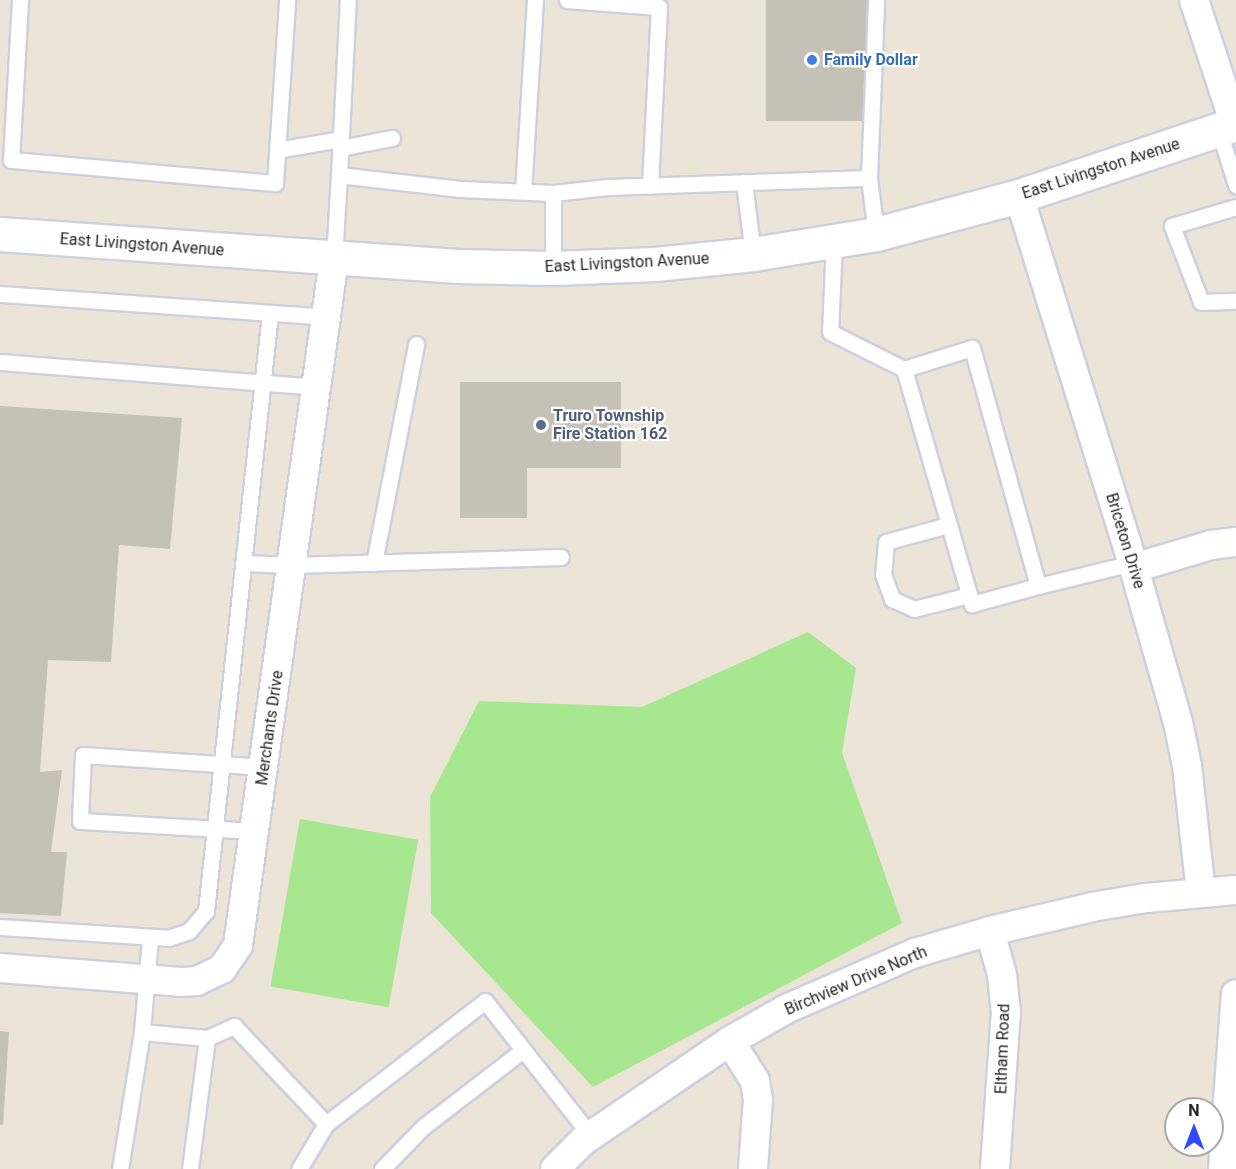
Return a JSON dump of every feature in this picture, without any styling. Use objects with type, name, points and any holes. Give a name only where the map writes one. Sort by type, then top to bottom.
[{"type":"main road","name":"East Livingston Avenue","points":[[0,234],[458,266],[553,268],[655,264],[753,254],[876,234],[1019,196],[1230,126]]},
{"type":"street","points":[[1194,0],[1230,126]]},
{"type":"street","name":"Briceton Drive","points":[[1019,196],[1133,566],[1178,723],[1187,766],[1201,892]]},
{"type":"street","name":"Merchants Drive","points":[[0,968],[197,981],[222,969],[231,959],[242,932],[334,259]]},
{"type":"street","points":[[1133,566],[1211,545],[1236,542]]},
{"type":"street","name":"Birchview Drive North","points":[[555,1169],[591,1136],[730,1041],[786,1009],[915,953],[990,931],[1092,907],[1201,892],[1236,890]]},
{"type":"street","name":"Eltham Road","points":[[990,931],[1002,975],[1006,1011],[995,1169]]},
{"type":"street","points":[[1223,1169],[1236,994]]},
{"type":"street","points":[[730,1041],[755,1081],[758,1100],[753,1169]]},
{"type":"lane","points":[[20,0],[11,160],[275,183],[287,0]]},
{"type":"lane","points":[[334,259],[348,0]]},
{"type":"lane","points":[[523,192],[535,0]]},
{"type":"lane","points":[[567,0],[659,7],[650,186]]},
{"type":"lane","points":[[876,0],[868,178],[876,234]]},
{"type":"lane","points":[[1230,126],[1236,185]]},
{"type":"lane","points":[[277,150],[392,138]]},
{"type":"lane","points":[[339,175],[460,189],[553,193],[650,186],[868,178]]},
{"type":"lane","points":[[744,182],[753,254]]},
{"type":"lane","points":[[553,193],[553,268]]},
{"type":"lane","points":[[1236,207],[1172,226],[1201,302],[1236,301]]},
{"type":"lane","points":[[834,242],[830,332],[904,369],[972,348],[1038,586]]},
{"type":"lane","points":[[0,294],[326,317]]},
{"type":"lane","points":[[0,927],[168,938],[189,931],[206,911],[270,313]]},
{"type":"lane","points":[[374,563],[416,344]]},
{"type":"lane","points":[[0,362],[316,387]]},
{"type":"lane","points":[[904,369],[972,604],[1038,586],[1133,566]]},
{"type":"lane","points":[[948,525],[886,542],[883,574],[892,599],[914,609],[969,595]]},
{"type":"lane","points":[[243,563],[292,565],[561,557]]},
{"type":"lane","points":[[256,831],[80,822],[83,755],[265,767]]},
{"type":"lane","points":[[120,1169],[142,1032],[150,938]]},
{"type":"lane","points":[[299,1169],[326,1124],[485,1001],[591,1136]]},
{"type":"lane","points":[[142,1032],[207,1038],[234,1026],[326,1124]]},
{"type":"lane","points":[[190,1169],[207,1038]]},
{"type":"lane","points":[[382,1169],[423,1126],[523,1050]]},
{"type":"green space","points":[[808,632],[856,668],[842,753],[902,923],[593,1087],[431,913],[430,797],[479,701],[642,707]]},
{"type":"green space","points":[[300,819],[418,840],[389,1007],[270,986]]},
{"type":"building","name":"Family Dollar","points":[[766,0],[867,0],[867,121],[766,121]]},
{"type":"building","name":"Truro Township Fire Station 162","points":[[460,382],[621,382],[621,468],[527,468],[527,518],[460,518]]},
{"type":"building","points":[[0,406],[182,418],[170,549],[119,545],[111,662],[48,660],[40,772],[62,770],[51,852],[67,852],[61,916],[0,913]]},
{"type":"building","points":[[0,1031],[9,1032],[3,1125],[0,1125]]},
{"type":"place","name":"Family Dollar","points":[[812,60]]},
{"type":"place","name":"Truro Township Fire Station 162","points":[[541,425]]}]
